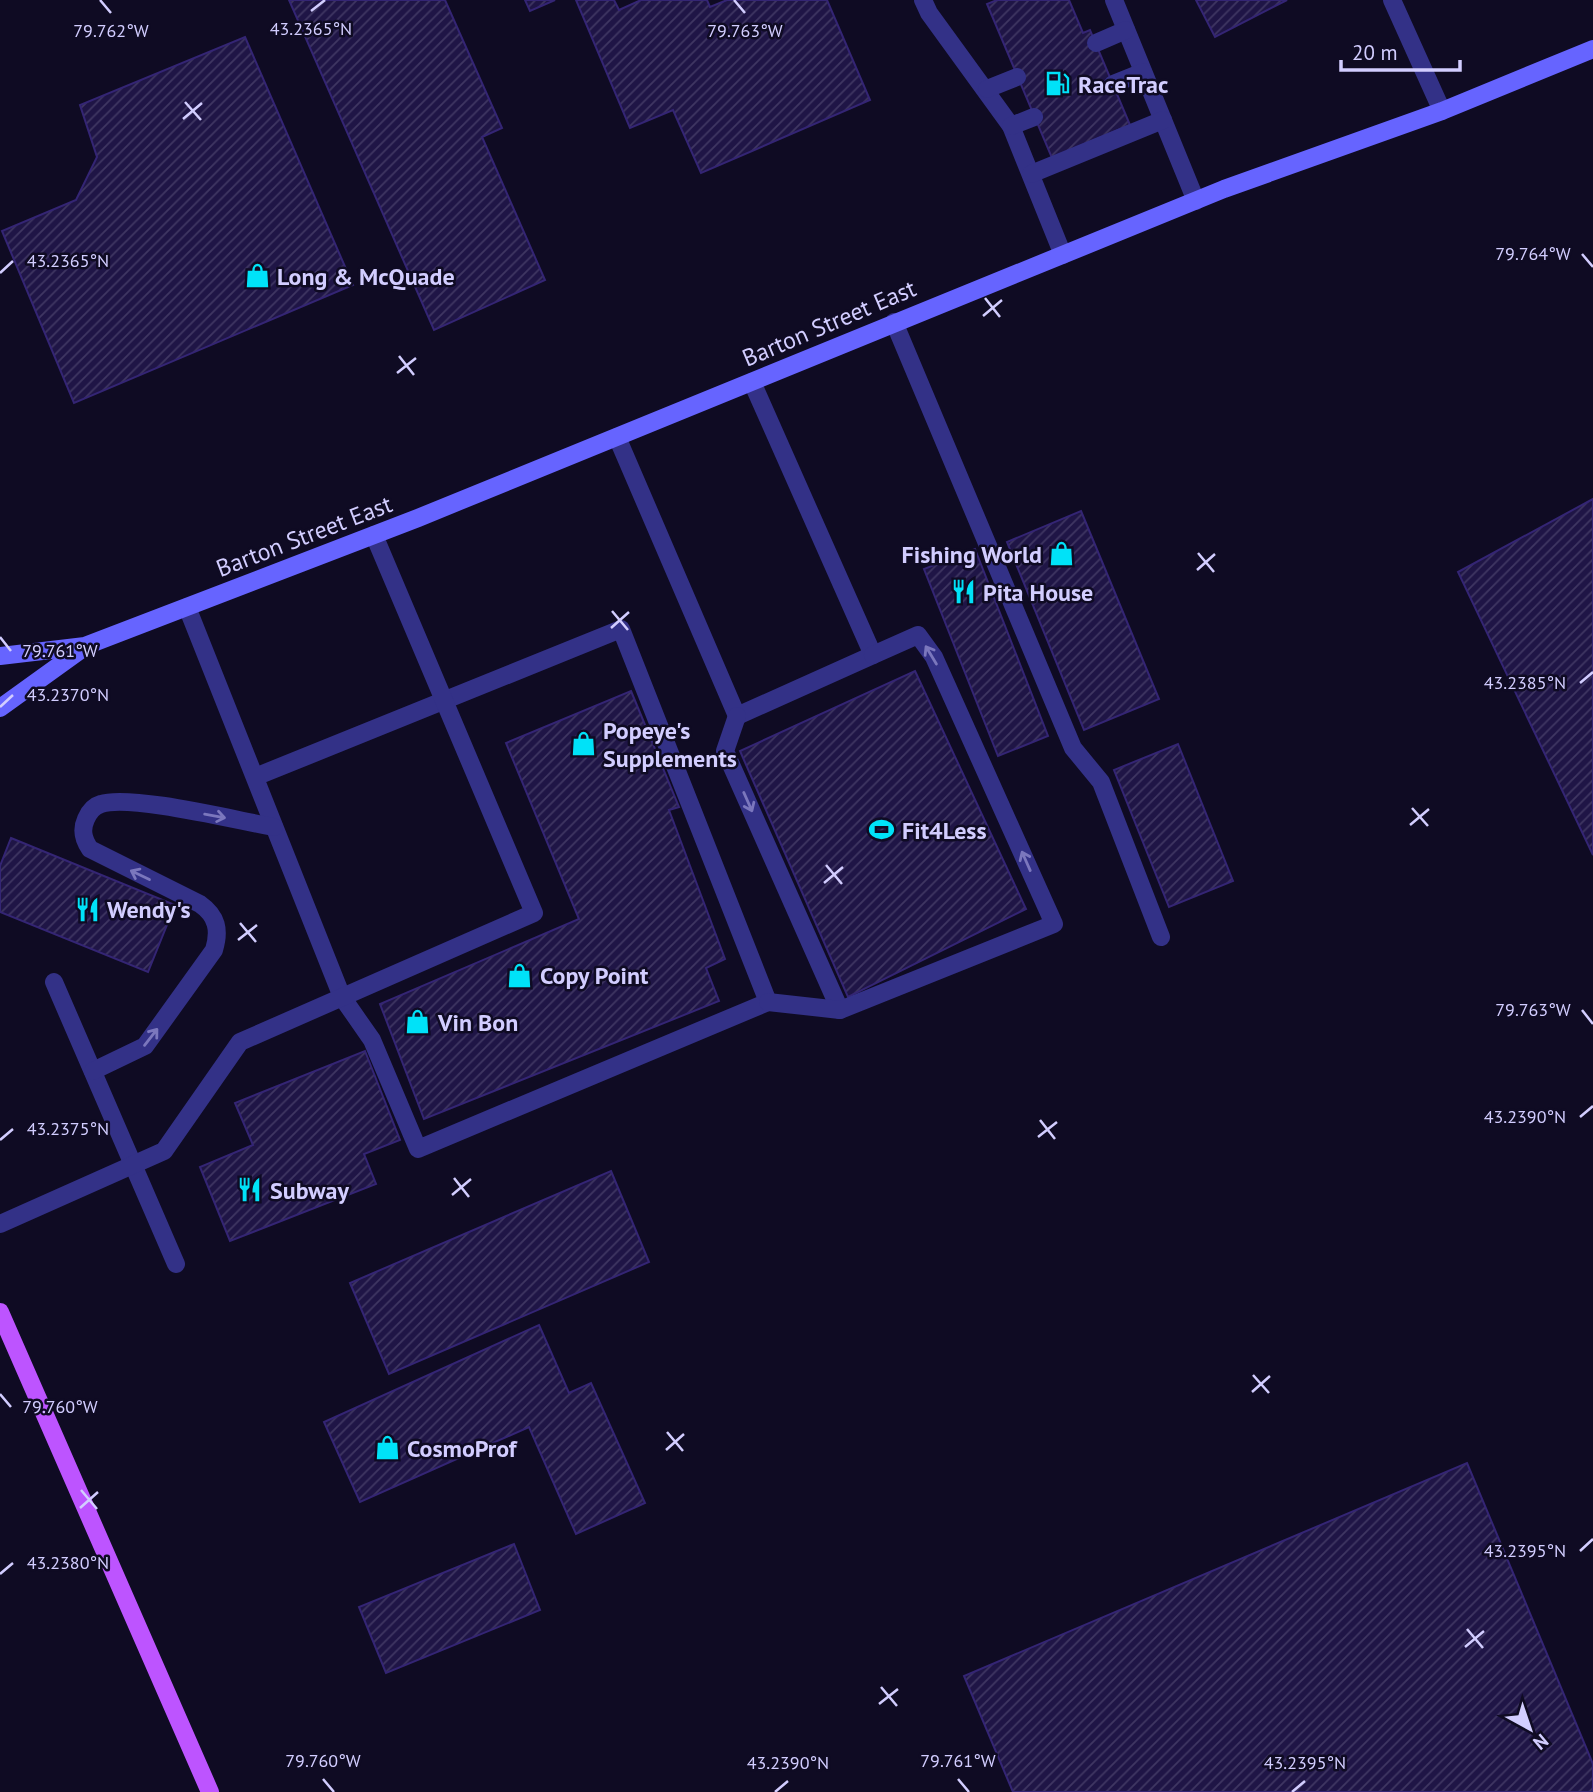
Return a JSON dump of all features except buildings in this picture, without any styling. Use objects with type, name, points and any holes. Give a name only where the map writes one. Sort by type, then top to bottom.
[{"type":"main road","name":"Barton Street East","points":[[0,656],[85,646],[374,535],[752,382],[894,321],[1196,201],[1443,111],[1593,49]]},
{"type":"main road","name":"Barton Street East","points":[[0,708],[85,646]]},
{"type":"main road","points":[[0,1312],[210,1792]]},
{"type":"lane","points":[[923,0],[929,13],[987,89],[1011,126],[1063,255]]},
{"type":"lane","points":[[1114,0],[1196,201]]},
{"type":"lane","points":[[1392,0],[1443,111]]},
{"type":"lane","points":[[1096,43],[1126,30]]},
{"type":"lane","points":[[1113,84],[1143,72]]},
{"type":"lane","points":[[987,89],[1017,77]]},
{"type":"lane","points":[[1011,126],[1034,117]]},
{"type":"lane","points":[[1031,174],[1163,120]]},
{"type":"lane","points":[[894,321],[1073,748],[1101,782],[1161,937]]},
{"type":"lane","points":[[752,382],[873,655]]},
{"type":"lane","points":[[617,437],[737,716],[725,751],[840,1010]]},
{"type":"lane","points":[[0,1224],[164,1151],[240,1042],[534,914],[374,535]]},
{"type":"lane","points":[[187,607],[342,997],[372,1040],[418,1149],[768,1002],[840,1010],[1054,924],[934,657],[918,635],[737,716]]},
{"type":"lane","points":[[255,777],[621,629],[768,1002]]},
{"type":"lane","points":[[93,1071],[145,1045],[214,950],[218,938],[216,922],[200,904],[90,849],[83,840],[83,825],[89,813],[99,804],[137,802],[274,827]]},
{"type":"lane","points":[[54,982],[176,1264]]},
{"type":"place","name":"RaceTrac","points":[[1058,84]]},
{"type":"place","name":"Long & McQuade","points":[[257,276]]},
{"type":"place","name":"Fishing World","points":[[1062,554]]},
{"type":"place","name":"Pita House","points":[[963,592]]},
{"type":"place","name":"Popeye's Supplements","points":[[583,744]]},
{"type":"place","name":"Fit4Less","points":[[882,830]]},
{"type":"place","name":"Wendy's","points":[[87,909]]},
{"type":"place","name":"Copy Point","points":[[520,975]]},
{"type":"place","name":"Vin Bon","points":[[418,1022]]},
{"type":"place","name":"Subway","points":[[250,1190]]},
{"type":"place","name":"CosmoProf","points":[[387,1448]]}]
